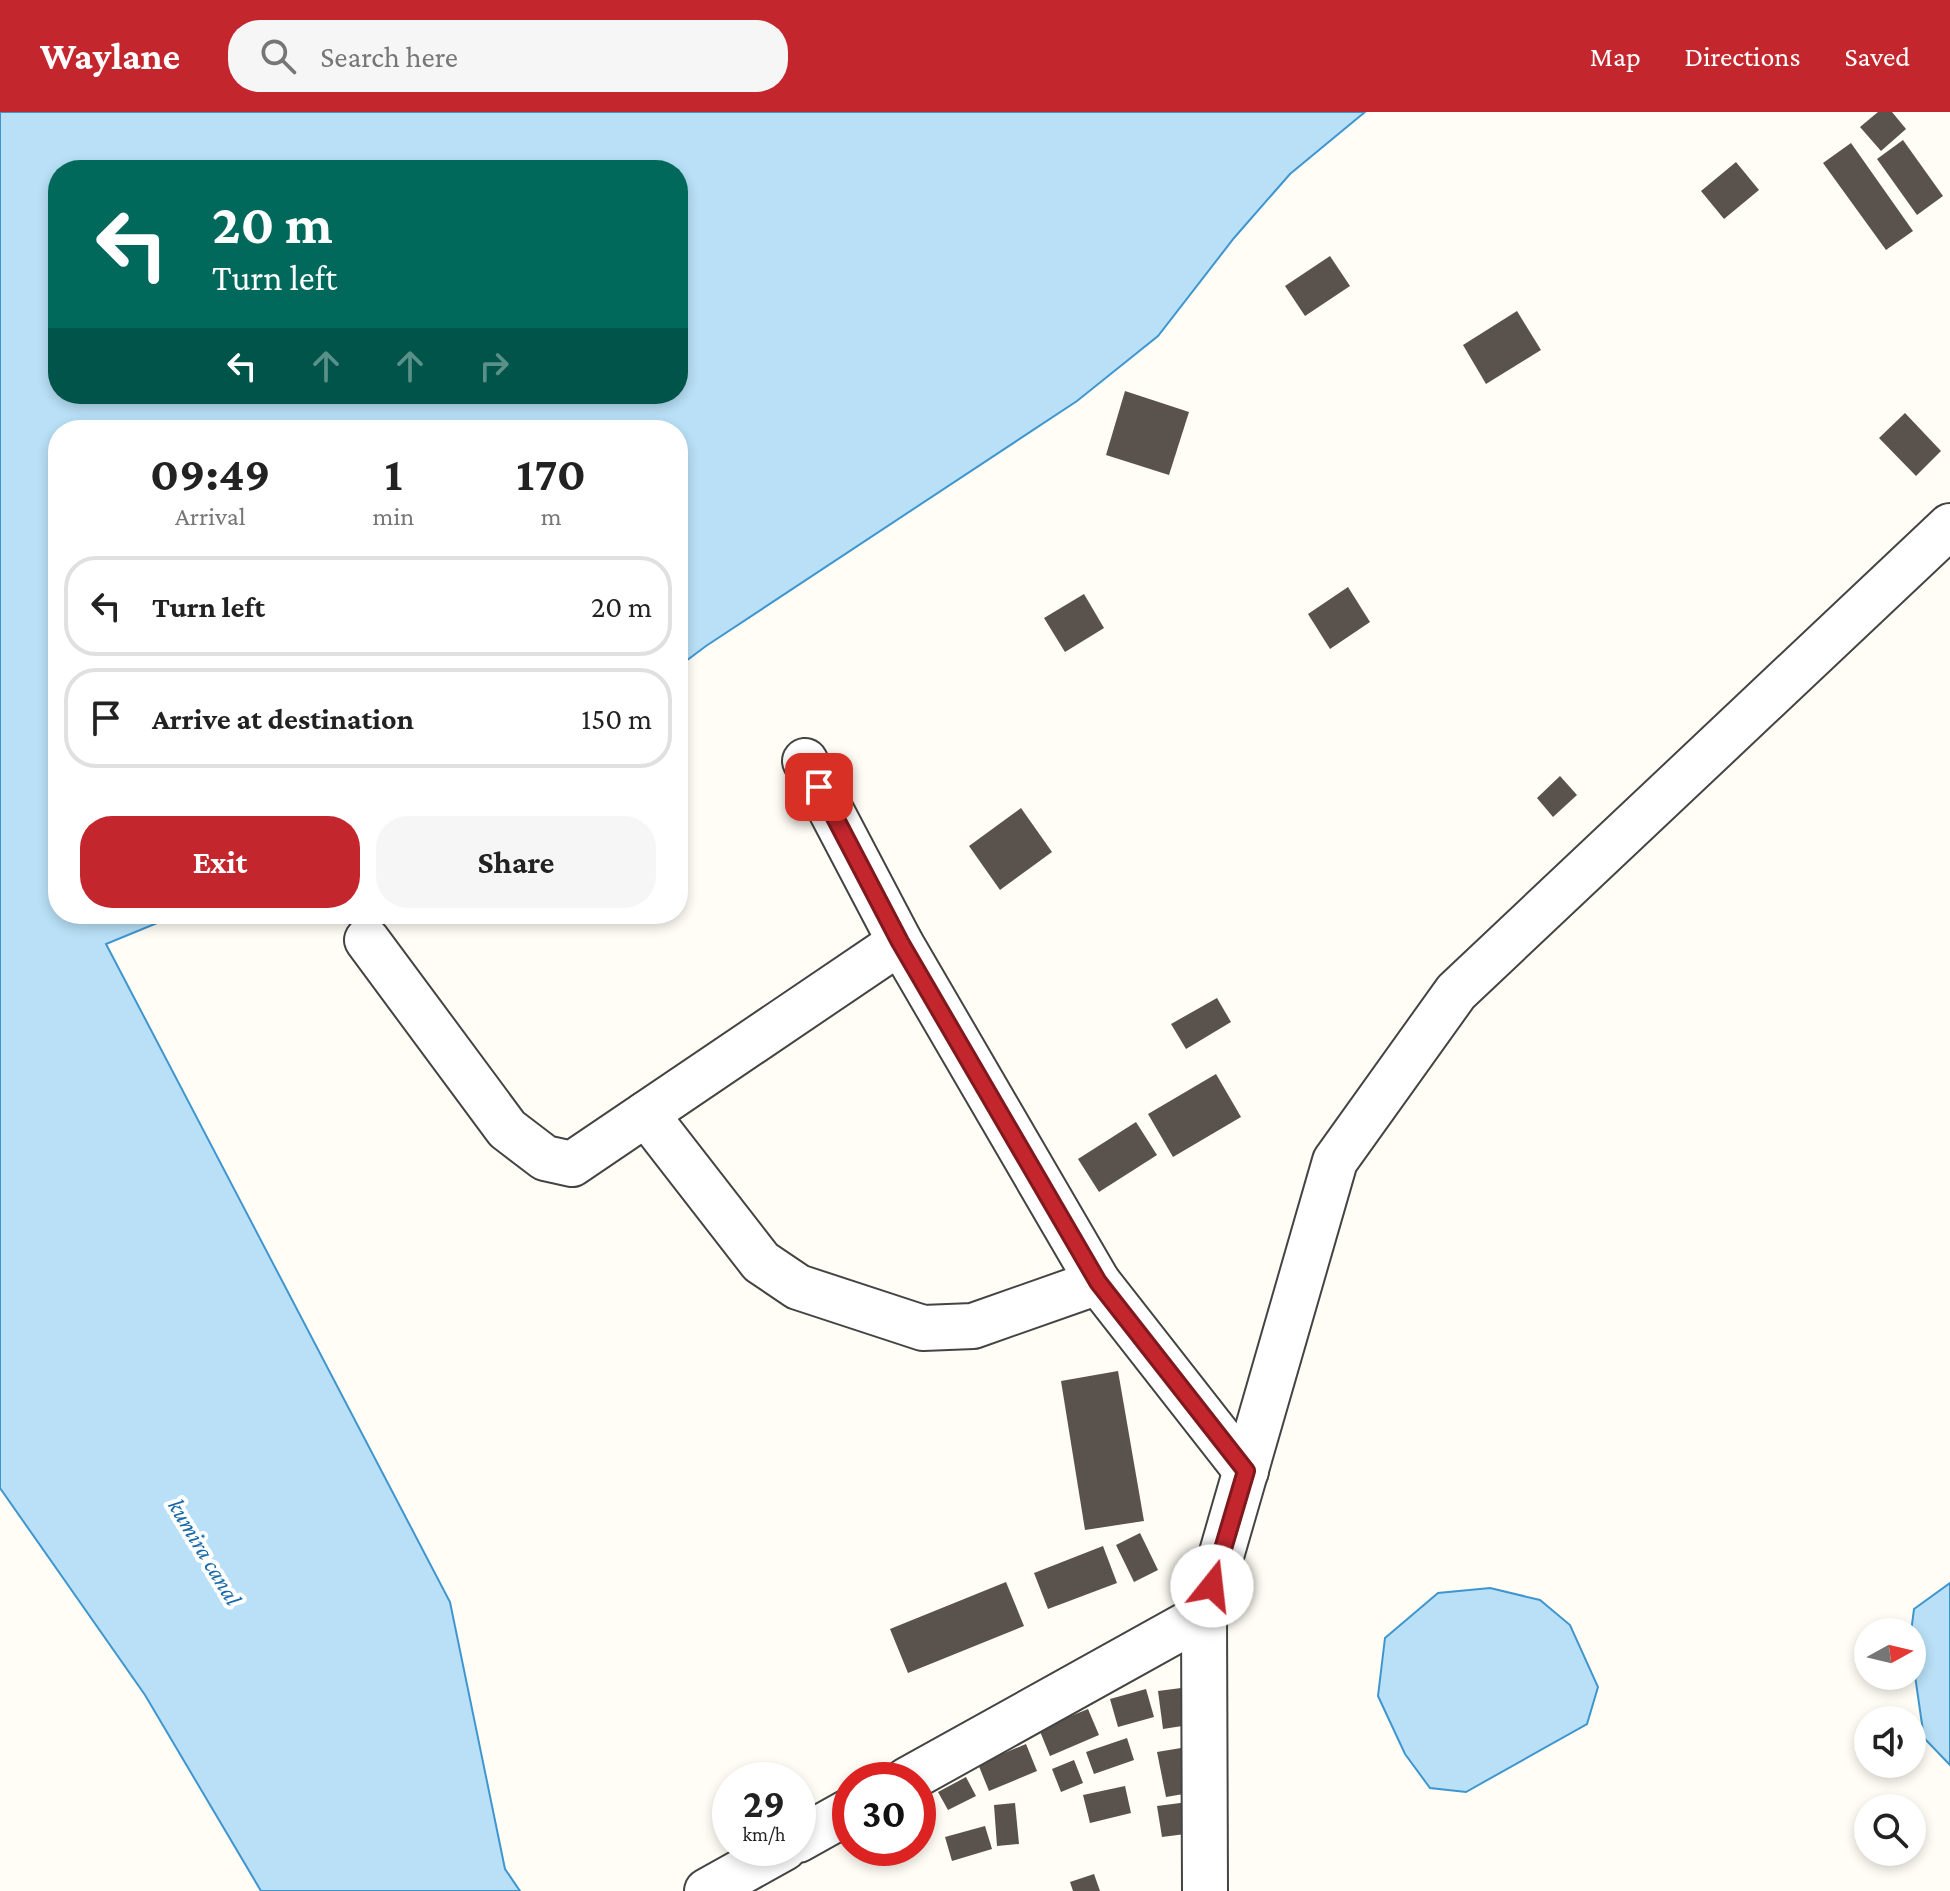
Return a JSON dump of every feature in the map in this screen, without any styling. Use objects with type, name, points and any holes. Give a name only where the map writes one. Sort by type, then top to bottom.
[{"type":"street","points":[[1205,1891],[1204,1615],[1335,1161],[1456,992],[1950,526]]},
{"type":"street","points":[[805,761],[900,942],[1098,1282],[1246,1471]]},
{"type":"street","points":[[367,940],[507,1129],[545,1158],[572,1164],[900,942]]},
{"type":"street","points":[[646,1114],[761,1262],[798,1287],[923,1328],[973,1326],[1098,1282]]},
{"type":"street","points":[[936,1764],[1204,1615]]},
{"type":"street","points":[[707,1891],[752,1866]]},
{"type":"water","name":"kumira canal","points":[[0,112],[1365,112],[1290,174],[1234,238],[1158,336],[1077,401],[688,660],[688,420],[48,420],[48,924],[155,924],[106,944],[450,1602],[505,1869],[520,1891],[261,1891],[145,1695],[0,1488]]},
{"type":"water","points":[[1950,1583],[1950,1765],[1926,1740],[1926,1706],[1919,1706],[1917,1690],[1926,1690],[1926,1618],[1913,1618],[1914,1609]]},
{"type":"water","points":[[1490,1588],[1540,1600],[1570,1625],[1598,1687],[1587,1724],[1466,1792],[1430,1788],[1405,1754],[1378,1696],[1385,1638],[1438,1593]]},
{"type":"building","points":[[1878,112],[1892,112],[1906,129],[1881,151],[1860,127]]},
{"type":"building","points":[[1903,140],[1943,196],[1917,215],[1877,159]]},
{"type":"building","points":[[1851,143],[1913,231],[1886,250],[1823,163]]},
{"type":"building","points":[[1736,162],[1759,190],[1724,219],[1701,191]]},
{"type":"building","points":[[1330,256],[1350,286],[1305,316],[1285,286]]},
{"type":"building","points":[[1517,311],[1541,350],[1486,384],[1463,345]]},
{"type":"building","points":[[1125,391],[1189,412],[1169,475],[1106,455]]},
{"type":"building","points":[[1905,413],[1941,451],[1916,476],[1879,438]]},
{"type":"building","points":[[1348,587],[1370,622],[1330,649],[1308,614]]},
{"type":"building","points":[[1084,594],[1104,628],[1065,652],[1044,618]]},
{"type":"building","points":[[1560,776],[1577,795],[1553,817],[1537,798]]},
{"type":"building","points":[[1021,808],[1052,852],[1000,890],[969,846]]},
{"type":"building","points":[[1217,998],[1231,1022],[1186,1049],[1171,1024]]},
{"type":"building","points":[[1216,1074],[1241,1117],[1173,1157],[1148,1114]]},
{"type":"building","points":[[1136,1122],[1157,1155],[1099,1192],[1078,1159]]},
{"type":"building","points":[[1118,1371],[1144,1521],[1085,1530],[1061,1381]]},
{"type":"building","points":[[1140,1533],[1158,1570],[1134,1582],[1116,1545]]},
{"type":"building","points":[[1103,1546],[1117,1583],[1048,1609],[1034,1573]]},
{"type":"building","points":[[1006,1582],[1024,1626],[908,1673],[890,1629]]},
{"type":"building","points":[[1189,1687],[1195,1724],[1163,1729],[1158,1691]]},
{"type":"building","points":[[1146,1689],[1154,1717],[1118,1727],[1110,1699]]},
{"type":"building","points":[[1088,1709],[1099,1735],[1050,1756],[1039,1729]]},
{"type":"building","points":[[1127,1738],[1134,1760],[1094,1774],[1086,1752]]},
{"type":"building","points":[[1026,1744],[1037,1771],[989,1791],[978,1764]]},
{"type":"building","points":[[1187,1747],[1195,1792],[1166,1797],[1157,1752]]},
{"type":"building","points":[[1074,1760],[1083,1783],[1061,1792],[1052,1769]]},
{"type":"building","points":[[966,1777],[976,1796],[948,1810],[938,1792]]},
{"type":"building","points":[[1125,1786],[1131,1813],[1090,1823],[1083,1795]]},
{"type":"building","points":[[1188,1802],[1193,1833],[1162,1837],[1157,1806]]},
{"type":"building","points":[[1015,1803],[1019,1844],[997,1846],[994,1805]]},
{"type":"building","points":[[985,1826],[992,1849],[952,1861],[945,1837]]},
{"type":"building","points":[[1094,1874],[1100,1891],[1073,1891],[1070,1882]]},
{"type":"route","points":[[819,787],[900,942],[1098,1282],[1246,1471],[1212,1586]]}]
